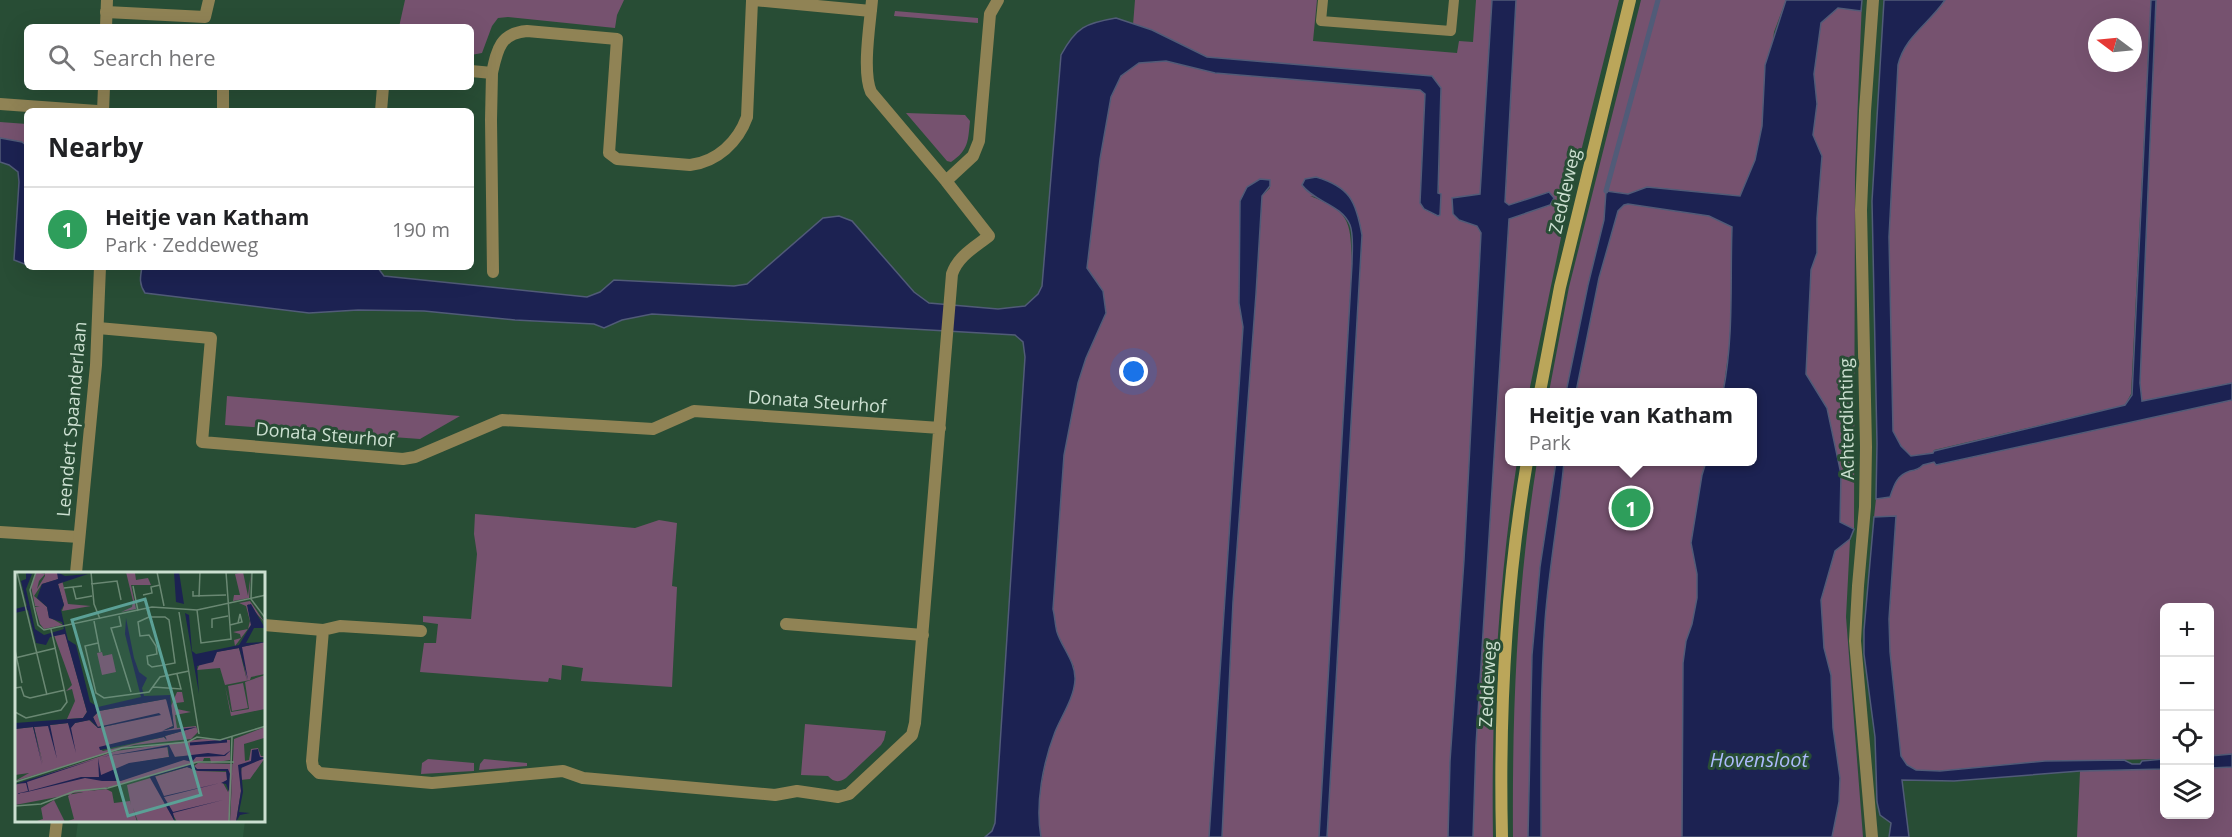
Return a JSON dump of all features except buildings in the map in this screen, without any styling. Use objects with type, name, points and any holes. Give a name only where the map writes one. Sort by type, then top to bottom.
[{"type":"main road","name":"Zeddeweg","points":[[1541,388],[1560,286],[1630,0]]},
{"type":"main road","name":"Zeddeweg","points":[[1502,837],[1504,689],[1509,610],[1515,542],[1526,466]]},
{"type":"street","points":[[105,24],[107,6],[208,22],[209,0]]},
{"type":"street","points":[[323,630],[312,761],[313,767],[320,773],[432,783],[563,771],[583,778],[765,794],[797,791],[838,797],[849,794],[912,735],[923,635],[952,274],[961,257],[989,236],[871,92],[867,83],[867,70],[872,6],[752,0],[747,117],[742,131],[713,159],[690,165],[617,159],[609,153],[617,39],[528,31],[516,32],[505,38],[497,50],[492,73],[493,272]]},
{"type":"street","points":[[946,181],[973,156],[979,141],[990,14],[998,0]]},
{"type":"street","name":"Achterdichting","points":[[1872,837],[1855,624],[1865,507],[1866,447],[1861,210],[1873,0]]},
{"type":"street","points":[[474,71],[492,73]]},
{"type":"street","points":[[103,108],[104,90]]},
{"type":"street","points":[[222,108],[223,90]]},
{"type":"street","points":[[381,108],[383,90]]},
{"type":"street","points":[[0,104],[55,108]]},
{"type":"street","name":"Leendert Spaanderlaan","points":[[76,572],[89,448],[100,270]]},
{"type":"street","name":"Donata Steurhof","points":[[98,328],[211,338],[202,442],[404,459],[415,457],[502,420],[653,429],[694,411],[940,428]]},
{"type":"street","points":[[0,532],[79,537]]},
{"type":"street","points":[[786,624],[923,635]]},
{"type":"street","points":[[266,625],[323,630],[340,626],[421,631]]},
{"type":"street","points":[[56,837],[57,822]]},
{"type":"lane","points":[[1323,0],[1321,21],[1451,31],[1454,0]]},
{"type":"shaded area","points":[[405,0],[624,0],[617,15],[615,28],[508,17],[498,18],[492,26],[482,53],[474,54],[474,24],[400,24]]},
{"type":"shaded area","points":[[1135,0],[1317,0],[1313,41],[1457,53],[1459,41],[1473,42],[1476,0],[1492,0],[1480,195],[1452,199],[1459,220],[1477,226],[1481,233],[1464,560],[1450,761],[1448,837],[1327,837],[1362,235],[1352,202],[1310,196],[1342,214],[1351,239],[1352,264],[1319,837],[1222,837],[1233,602],[1262,196],[1270,188],[1269,180],[1247,187],[1240,201],[1239,303],[1243,326],[1209,837],[1041,837],[1039,817],[1043,774],[1074,667],[1057,633],[1053,609],[1064,455],[1078,383],[1086,358],[1106,313],[1103,291],[1087,268],[1100,159],[1111,97],[1121,76],[1139,63],[1166,61],[1215,73],[1420,90],[1425,94],[1420,203],[1424,209],[1438,216],[1441,88],[1207,57],[1152,30],[1133,25]]},
{"type":"shaded area","points":[[1516,0],[1619,0],[1569,199],[1530,388],[1505,388],[1505,466],[1516,466],[1505,555],[1497,649],[1493,743],[1493,837],[1473,837],[1476,745],[1509,219],[1550,205],[1549,192],[1509,205],[1505,203]]},
{"type":"shaded area","points":[[1641,0],[1786,0],[1774,32],[1762,126],[1755,160],[1740,196],[1648,187],[1628,194],[1606,191],[1604,220],[1567,388],[1550,388],[1569,287]]},
{"type":"shaded area","points":[[1799,0],[1862,0],[1855,173],[1854,529],[1850,540],[1846,617],[1863,837],[1755,837]]},
{"type":"shaded area","points":[[1945,0],[2151,0],[2131,394],[2125,405],[1934,450],[1933,453],[1911,456],[1901,446],[1893,431],[1889,237],[1898,65],[1901,55],[1912,38]]},
{"type":"shaded area","points":[[2156,0],[2232,0],[2232,383],[2142,401],[2140,383]]},
{"type":"shaded area","points":[[895,11],[978,18],[978,23],[894,16]]},
{"type":"shaded area","points":[[906,113],[965,115],[970,121],[968,139],[964,149],[957,158],[951,162],[947,161]]},
{"type":"shaded area","points":[[0,122],[24,124],[24,144],[0,138]]},
{"type":"shaded area","points":[[1628,204],[1709,216],[1733,227],[1731,333],[1724,388],[1577,388],[1613,208]]},
{"type":"shaded area","points":[[227,396],[460,416],[420,439],[225,425]]},
{"type":"shaded area","points":[[2232,400],[2232,754],[2214,756],[2214,603],[2160,603],[2160,759],[2045,761],[1940,771],[1916,770],[1907,765],[1901,756],[1890,652],[1889,619],[1896,517],[1874,517],[1876,499],[1890,497],[1899,478],[1923,465],[1934,462],[1936,465]]},
{"type":"shaded area","points":[[1536,466],[1555,466],[1540,567],[1532,655],[1528,837],[1513,837],[1517,649],[1530,509]]},
{"type":"shaded area","points":[[1563,466],[1713,466],[1691,543],[1697,574],[1697,598],[1683,674],[1682,837],[1541,837],[1543,648],[1553,542]]},
{"type":"shaded area","points":[[475,514],[635,528],[659,520],[677,523],[672,586],[677,587],[672,687],[581,681],[583,668],[562,665],[561,680],[549,678],[548,682],[420,672],[424,643],[436,643],[438,624],[423,622],[423,616],[471,619],[477,554],[474,534]]},
{"type":"shaded area","points":[[805,724],[886,731],[881,745],[846,778],[836,781],[828,776],[801,775]]},
{"type":"shaded area","points":[[428,759],[474,763],[474,771],[421,774],[422,763]]},
{"type":"shaded area","points":[[484,759],[527,763],[527,766],[479,770]]},
{"type":"shaded area","points":[[2232,767],[2232,837],[2077,837],[2080,771],[2160,769],[2160,819],[2214,819],[2214,768]]},
{"type":"shaded area","points":[[78,822],[245,822],[243,837],[76,837]]},
{"type":"water","points":[[1492,0],[1516,0],[1505,202],[1509,205],[1549,192],[1554,198],[1550,205],[1509,219],[1476,745],[1473,837],[1448,837],[1450,761],[1464,560],[1481,233],[1477,226],[1459,220],[1453,214],[1452,198],[1480,194]]},
{"type":"water","name":"Hovensloot","points":[[1786,0],[1862,0],[1861,11],[1838,8],[1821,23],[1814,74],[1817,104],[1813,135],[1822,156],[1817,218],[1817,253],[1811,270],[1806,374],[1827,408],[1841,474],[1840,522],[1854,529],[1850,539],[1835,551],[1821,600],[1824,648],[1831,675],[1833,728],[1840,778],[1839,802],[1832,837],[1682,837],[1683,663],[1697,598],[1697,574],[1691,543],[1702,475],[1705,466],[1757,466],[1757,388],[1724,388],[1729,351],[1732,227],[1709,216],[1624,205],[1618,211],[1599,278],[1577,388],[1567,388],[1604,220],[1606,191],[1628,194],[1647,187],[1740,196],[1755,160],[1762,126],[1765,65]]},
{"type":"water","points":[[1884,0],[1945,0],[1906,46],[1898,65],[1889,237],[1893,431],[1901,446],[1911,456],[1933,453],[2125,405],[2132,395],[2151,0],[2156,0],[2140,383],[2142,401],[2232,383],[2232,400],[1936,465],[1934,462],[1923,465],[1899,478],[1890,497],[1876,499],[1872,201]]},
{"type":"water","points":[[1116,18],[1152,30],[1207,57],[1432,76],[1441,88],[1438,193],[1441,194],[1440,215],[1424,209],[1420,203],[1425,94],[1420,90],[1215,73],[1166,61],[1139,63],[1121,76],[1111,97],[1100,159],[1087,268],[1103,291],[1106,313],[1086,358],[1078,383],[1064,455],[1053,609],[1057,632],[1071,661],[1075,680],[1067,706],[1055,732],[1044,770],[1039,811],[1041,837],[985,837],[992,831],[995,823],[1025,357],[1023,342],[1015,335],[652,314],[622,320],[604,328],[594,324],[515,320],[424,311],[358,310],[309,313],[145,293],[141,284],[141,270],[380,270],[384,276],[587,297],[600,292],[614,280],[734,286],[747,284],[823,218],[839,216],[852,221],[914,292],[929,303],[998,309],[1025,306],[1038,294],[1042,286],[1061,55],[1077,32],[1097,22]]},
{"type":"water","points":[[0,138],[24,144],[24,264],[14,260],[18,172],[0,162]]},
{"type":"water","points":[[1316,177],[1337,186],[1350,197],[1357,213],[1362,235],[1327,837],[1319,837],[1352,244],[1351,229],[1346,218],[1307,191],[1302,185],[1305,179]]},
{"type":"water","points":[[1260,179],[1270,180],[1270,186],[1262,196],[1233,602],[1222,837],[1209,837],[1243,327],[1239,303],[1240,201],[1247,187]]},
{"type":"water","points":[[1555,466],[1564,466],[1543,648],[1541,837],[1528,837],[1532,655],[1540,567]]},
{"type":"water","points":[[1896,516],[1889,619],[1890,652],[1901,756],[1907,765],[1916,770],[1940,771],[2045,761],[2124,760],[2132,764],[2140,764],[2142,761],[2160,759],[2160,769],[2080,771],[1954,781],[1902,780],[1909,837],[1889,837],[1891,823],[1880,815],[1877,802],[1875,737],[1864,654],[1874,517]]},
{"type":"water","points":[[2232,754],[2232,767],[2214,768],[2214,756]]},
{"type":"waterway","points":[[1606,191],[1658,0]]},
{"type":"place","name":"Heitje van Katham","points":[[1631,508]]}]
